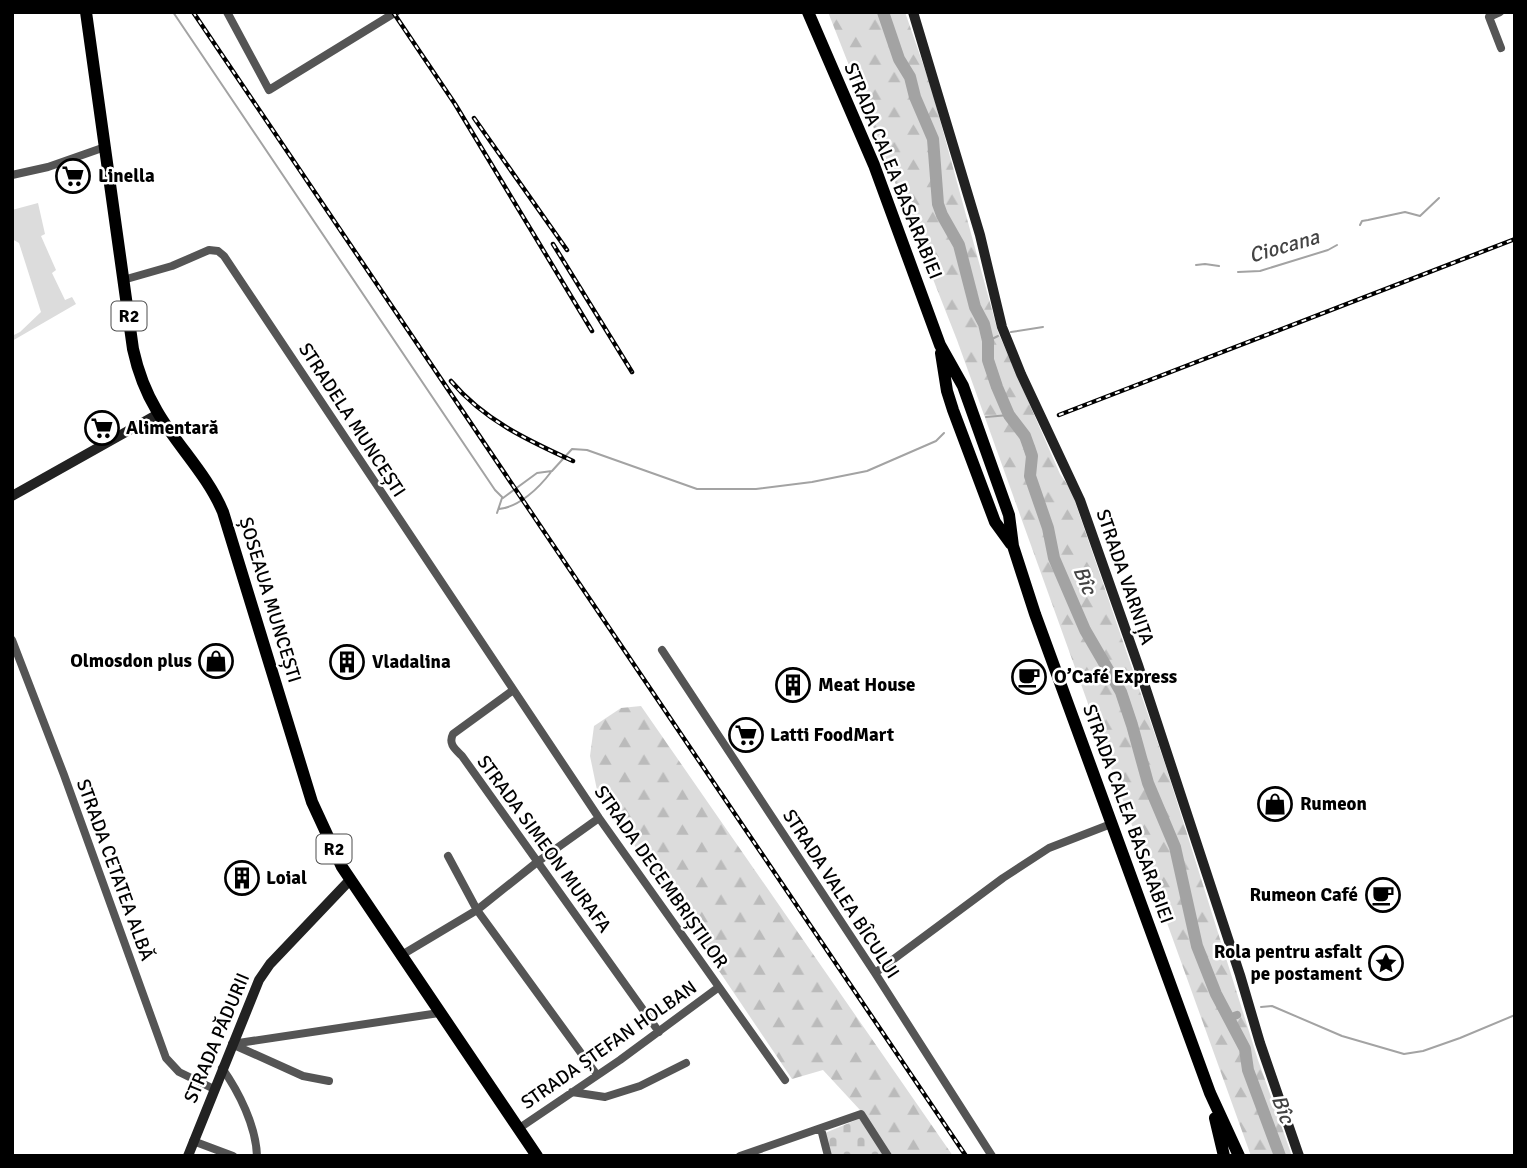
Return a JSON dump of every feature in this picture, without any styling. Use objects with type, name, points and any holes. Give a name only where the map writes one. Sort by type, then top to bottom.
[{"type":"main road","name":"ȘOSEAUA MUNCEȘTI","points":[[86,12],[139,376],[158,414],[207,480],[218,501],[312,802],[349,881],[537,1156]]},
{"type":"main road","name":"STRADA CALEA BASARABIEI","points":[[808,12],[874,165],[940,345],[963,386],[1009,515],[1013,546],[1034,614],[1210,1093],[1239,1156]]},
{"type":"main road","name":"STRADA CALEA BASARABIEI","points":[[940,345],[947,391],[995,522],[1013,546]]},
{"type":"main road","points":[[947,391],[963,386]]},
{"type":"main road","points":[[984,491],[992,493],[999,487]]},
{"type":"main road","name":"STRADA CALEA BASARABIEI","points":[[1210,1093],[1224,1156]]},
{"type":"street","points":[[227,12],[269,90],[396,12]]},
{"type":"street","name":"STRADA VARNIȚA","points":[[913,12],[980,235],[1002,327],[1080,500],[1142,678],[1299,1156]]},
{"type":"street","points":[[1500,12],[1489,17],[1501,48]]},
{"type":"street","points":[[12,175],[48,167],[105,147]]},
{"type":"street","name":"STRADELA MUNCEȘTI","points":[[123,280],[172,266],[209,250],[218,251],[224,256],[512,691]]},
{"type":"street","points":[[12,496],[158,414]]},
{"type":"street","name":"STRADA CETATEA ALBĂ","points":[[12,640],[64,775],[166,1058],[179,1072],[214,1089]]},
{"type":"street","name":"STRADA VALEA BÎCULUI","points":[[662,650],[992,1156]]},
{"type":"street","name":"STRADA DECEMBRIȘTILOR","points":[[512,691],[785,1080]]},
{"type":"street","name":"STRADA SIMEON MURAFA","points":[[512,691],[453,734],[451,743],[659,1032]]},
{"type":"street","points":[[400,956],[477,910],[599,818]]},
{"type":"street","points":[[875,973],[1003,878],[1049,848],[1111,824]]},
{"type":"street","points":[[448,856],[477,910],[597,1075]]},
{"type":"street","name":"STRADA PĂDURII","points":[[188,1156],[264,971],[349,881]]},
{"type":"street","name":"STRADA ȘTEFAN HOLBAN","points":[[518,1129],[659,1032],[719,987]]},
{"type":"street","points":[[232,1044],[439,1013]]},
{"type":"street","points":[[232,1044],[303,1076],[329,1082]]},
{"type":"street","points":[[572,1092],[605,1097],[640,1086],[686,1063]]},
{"type":"street","points":[[222,1068],[240,1099],[255,1139],[257,1156]]},
{"type":"street","points":[[740,1156],[755,1154],[861,1114],[888,1156]]},
{"type":"street","points":[[821,1129],[828,1156]]},
{"type":"street","points":[[193,1142],[233,1156]]},
{"type":"green space","points":[[828,12],[905,12],[931,87],[998,332],[1060,474],[1071,490],[1166,767],[1258,1060],[1292,1156],[1251,1156],[957,340]]},
{"type":"green space","points":[[38,203],[45,234],[41,236],[56,270],[52,273],[65,300],[72,297],[76,304],[12,341],[12,336],[41,312],[19,243],[12,239],[12,210]]},
{"type":"green space","points":[[641,706],[953,1156],[891,1156],[860,1110],[823,1070],[792,1079],[597,790],[590,756],[594,726],[621,708]]},
{"type":"green space","points":[[861,1118],[886,1156],[830,1156],[825,1133]]},
{"type":"waterway","points":[[173,12],[495,490],[503,498],[537,473],[552,471],[572,449],[587,450],[697,489],[756,489],[867,471],[936,441],[944,433]]},
{"type":"waterway","name":"Bîc","points":[[883,12],[899,59],[910,77],[915,97],[933,139],[938,204],[959,245],[975,307],[984,324],[988,360],[997,387],[1009,415],[1025,436],[1032,456],[1030,476],[1048,528],[1054,558],[1085,630],[1121,692],[1148,783],[1175,847],[1197,946],[1216,994],[1245,1049],[1248,1070],[1280,1156]]},
{"type":"waterway","name":"Ciocana","points":[[1360,225],[1362,221],[1405,212],[1420,216],[1439,198]]},
{"type":"waterway","name":"Ciocana","points":[[1238,272],[1260,271],[1337,245]]},
{"type":"waterway","name":"Ciocana","points":[[1196,265],[1219,266]]},
{"type":"waterway","name":"Ciocana","points":[[1011,332],[1043,327]]},
{"type":"waterway","name":"Ciocana","points":[[988,341],[998,336]]},
{"type":"waterway","points":[[986,417],[1009,415]]},
{"type":"waterway","points":[[499,509],[514,505],[528,496],[551,472]]},
{"type":"waterway","points":[[497,513],[502,498]]},
{"type":"waterway","points":[[1261,1007],[1272,1006],[1342,1036],[1404,1054],[1423,1051],[1515,1015]]},
{"type":"waterway","points":[[1229,1018],[1237,1015]]},
{"type":"railway","points":[[193,12],[966,1156]]},
{"type":"railway","points":[[393,12],[455,104],[592,331]]},
{"type":"railway","points":[[474,118],[567,250]]},
{"type":"railway","points":[[1059,415],[1515,239]]},
{"type":"railway","points":[[553,244],[632,372]]},
{"type":"railway","points":[[451,381],[492,418],[523,437],[573,461]]},
{"type":"place","name":"Linella","points":[[73,176]]},
{"type":"place","name":"Alimentară","points":[[102,428]]},
{"type":"place","name":"Olmosdon plus","points":[[216,661]]},
{"type":"place","name":"Vladalina","points":[[347,662]]},
{"type":"place","name":"O’Café Express","points":[[1029,677]]},
{"type":"place","name":"Meat House","points":[[793,685]]},
{"type":"place","name":"Latti FoodMart","points":[[746,735]]},
{"type":"place","name":"Rumeon","points":[[1275,804]]},
{"type":"place","name":"Loial","points":[[242,878]]},
{"type":"place","name":"Rumeon Café","points":[[1383,895]]},
{"type":"place","name":"Rola pentru asfalt pe postament","points":[[1386,963]]}]
